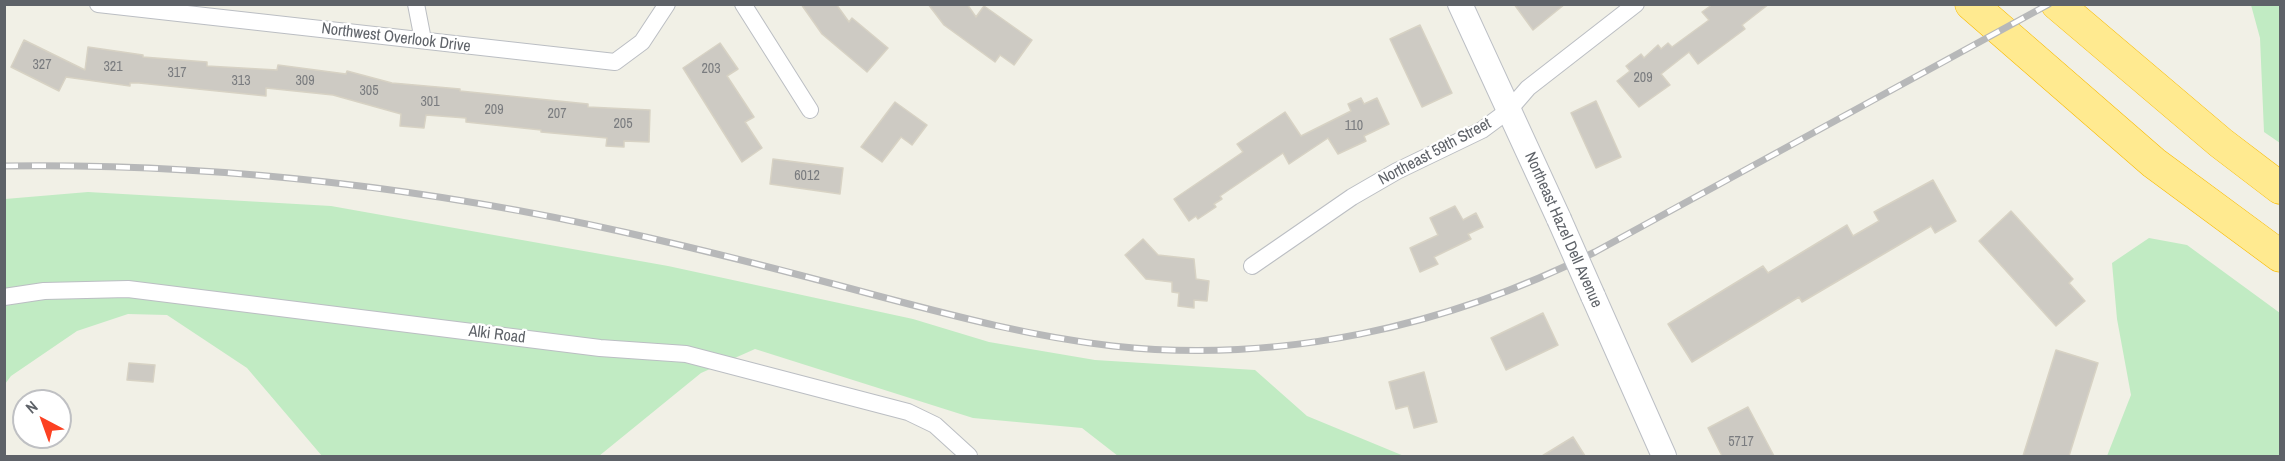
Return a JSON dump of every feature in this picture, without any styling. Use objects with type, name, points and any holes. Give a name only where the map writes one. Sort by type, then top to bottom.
[{"type":"highway","points":[[1971,4],[2154,163],[2280,256]]},
{"type":"highway","points":[[2057,4],[2221,143],[2280,188]]},
{"type":"street","name":"Northwest Overlook Drive","points":[[98,4],[615,62],[642,42],[667,4]]},
{"type":"street","points":[[416,4],[423,40]]},
{"type":"street","points":[[743,4],[810,110]]},
{"type":"street","name":"Northeast Hazel Dell Avenue","points":[[1460,4],[1664,456]]},
{"type":"street","name":"Northeast 59th Street","points":[[1252,266],[1352,197],[1397,171],[1482,130],[1509,110],[1528,88],[1636,4]]},
{"type":"street","name":"Alki Road","points":[[4,297],[44,291],[128,289],[600,348],[686,354],[908,412],[935,425],[969,456]]},
{"type":"green space","points":[[2251,5],[2280,5],[2280,143],[2264,132],[2260,38]]},
{"type":"green space","points":[[88,192],[331,206],[668,266],[913,319],[989,342],[1095,360],[1255,370],[1307,416],[1404,456],[1118,456],[1082,428],[973,418],[755,349],[701,373],[599,456],[322,456],[247,368],[167,315],[128,314],[77,331],[11,376],[5,384],[5,199]]},
{"type":"green space","points":[[2149,238],[2187,245],[2280,313],[2280,456],[2107,456],[2131,395],[2117,319],[2112,263]]},
{"type":"building","points":[[801,4],[836,4],[849,22],[852,18],[888,48],[867,72],[822,34]]},
{"type":"building","points":[[928,4],[967,4],[976,17],[984,6],[1032,40],[1014,65],[1000,55],[995,62],[944,25]]},
{"type":"building","points":[[1514,4],[1565,4],[1533,30]]},
{"type":"building","points":[[1713,4],[1769,4],[1742,25],[1745,29],[1698,64],[1689,52],[1661,74],[1670,85],[1639,107],[1617,81],[1630,71],[1626,66],[1641,54],[1644,58],[1658,45],[1661,49],[1668,43],[1672,47],[1709,20],[1702,12]]},
{"type":"building","points":[[1420,25],[1452,93],[1422,107],[1390,39]]},
{"type":"building","points":[[24,40],[85,70],[88,47],[143,55],[143,57],[207,62],[207,66],[277,70],[278,65],[346,74],[347,71],[392,83],[588,104],[588,107],[650,110],[649,142],[624,141],[624,147],[606,146],[607,138],[541,132],[541,130],[466,122],[466,118],[426,115],[424,128],[400,126],[401,114],[333,95],[266,88],[266,96],[139,83],[130,83],[130,86],[66,77],[59,91],[11,67]]},
{"type":"building","points":[[720,43],[738,69],[727,76],[754,117],[745,122],[762,148],[742,162],[683,68]]},
{"type":"building","points":[[1361,98],[1364,104],[1377,98],[1389,124],[1364,136],[1366,141],[1338,154],[1328,138],[1289,164],[1283,153],[1220,196],[1222,199],[1214,204],[1216,207],[1198,219],[1196,216],[1189,221],[1174,199],[1243,152],[1237,144],[1285,112],[1301,136],[1351,111],[1348,104]]},
{"type":"building","points":[[1596,101],[1621,157],[1596,168],[1571,113]]},
{"type":"building","points":[[895,102],[927,125],[912,145],[901,137],[882,162],[861,147]]},
{"type":"building","points":[[773,159],[843,168],[840,194],[770,184]]},
{"type":"building","points":[[1933,180],[1956,221],[1935,233],[1931,226],[1802,302],[1799,297],[1692,362],[1668,324],[1763,266],[1768,273],[1847,225],[1853,236],[1879,221],[1874,212]]},
{"type":"building","points":[[1455,206],[1463,220],[1476,213],[1483,227],[1468,234],[1471,239],[1434,257],[1438,264],[1420,272],[1410,248],[1438,235],[1430,218]]},
{"type":"building","points":[[2011,211],[2073,279],[2069,283],[2085,301],[2056,326],[1979,241]]},
{"type":"building","points":[[1143,239],[1158,255],[1194,259],[1196,279],[1209,281],[1207,301],[1194,300],[1194,308],[1178,306],[1179,293],[1172,292],[1172,282],[1146,279],[1125,255]]},
{"type":"building","points":[[1543,313],[1558,345],[1506,370],[1491,338]]},
{"type":"building","points":[[2056,350],[2098,363],[2069,456],[2023,456]]},
{"type":"building","points":[[129,363],[155,365],[153,382],[127,380]]},
{"type":"building","points":[[1424,372],[1437,422],[1414,428],[1408,406],[1396,409],[1389,382]]},
{"type":"building","points":[[1748,407],[1774,456],[1722,456],[1708,428]]},
{"type":"building","points":[[1573,437],[1585,456],[1542,456]]},
{"type":"railway","points":[[4,166],[161,169],[318,181],[396,191],[474,203],[628,233],[1025,332],[1113,346],[1176,350],[1238,349],[1300,344],[1361,334],[1480,301],[1538,278],[1595,252],[2049,4]]}]
